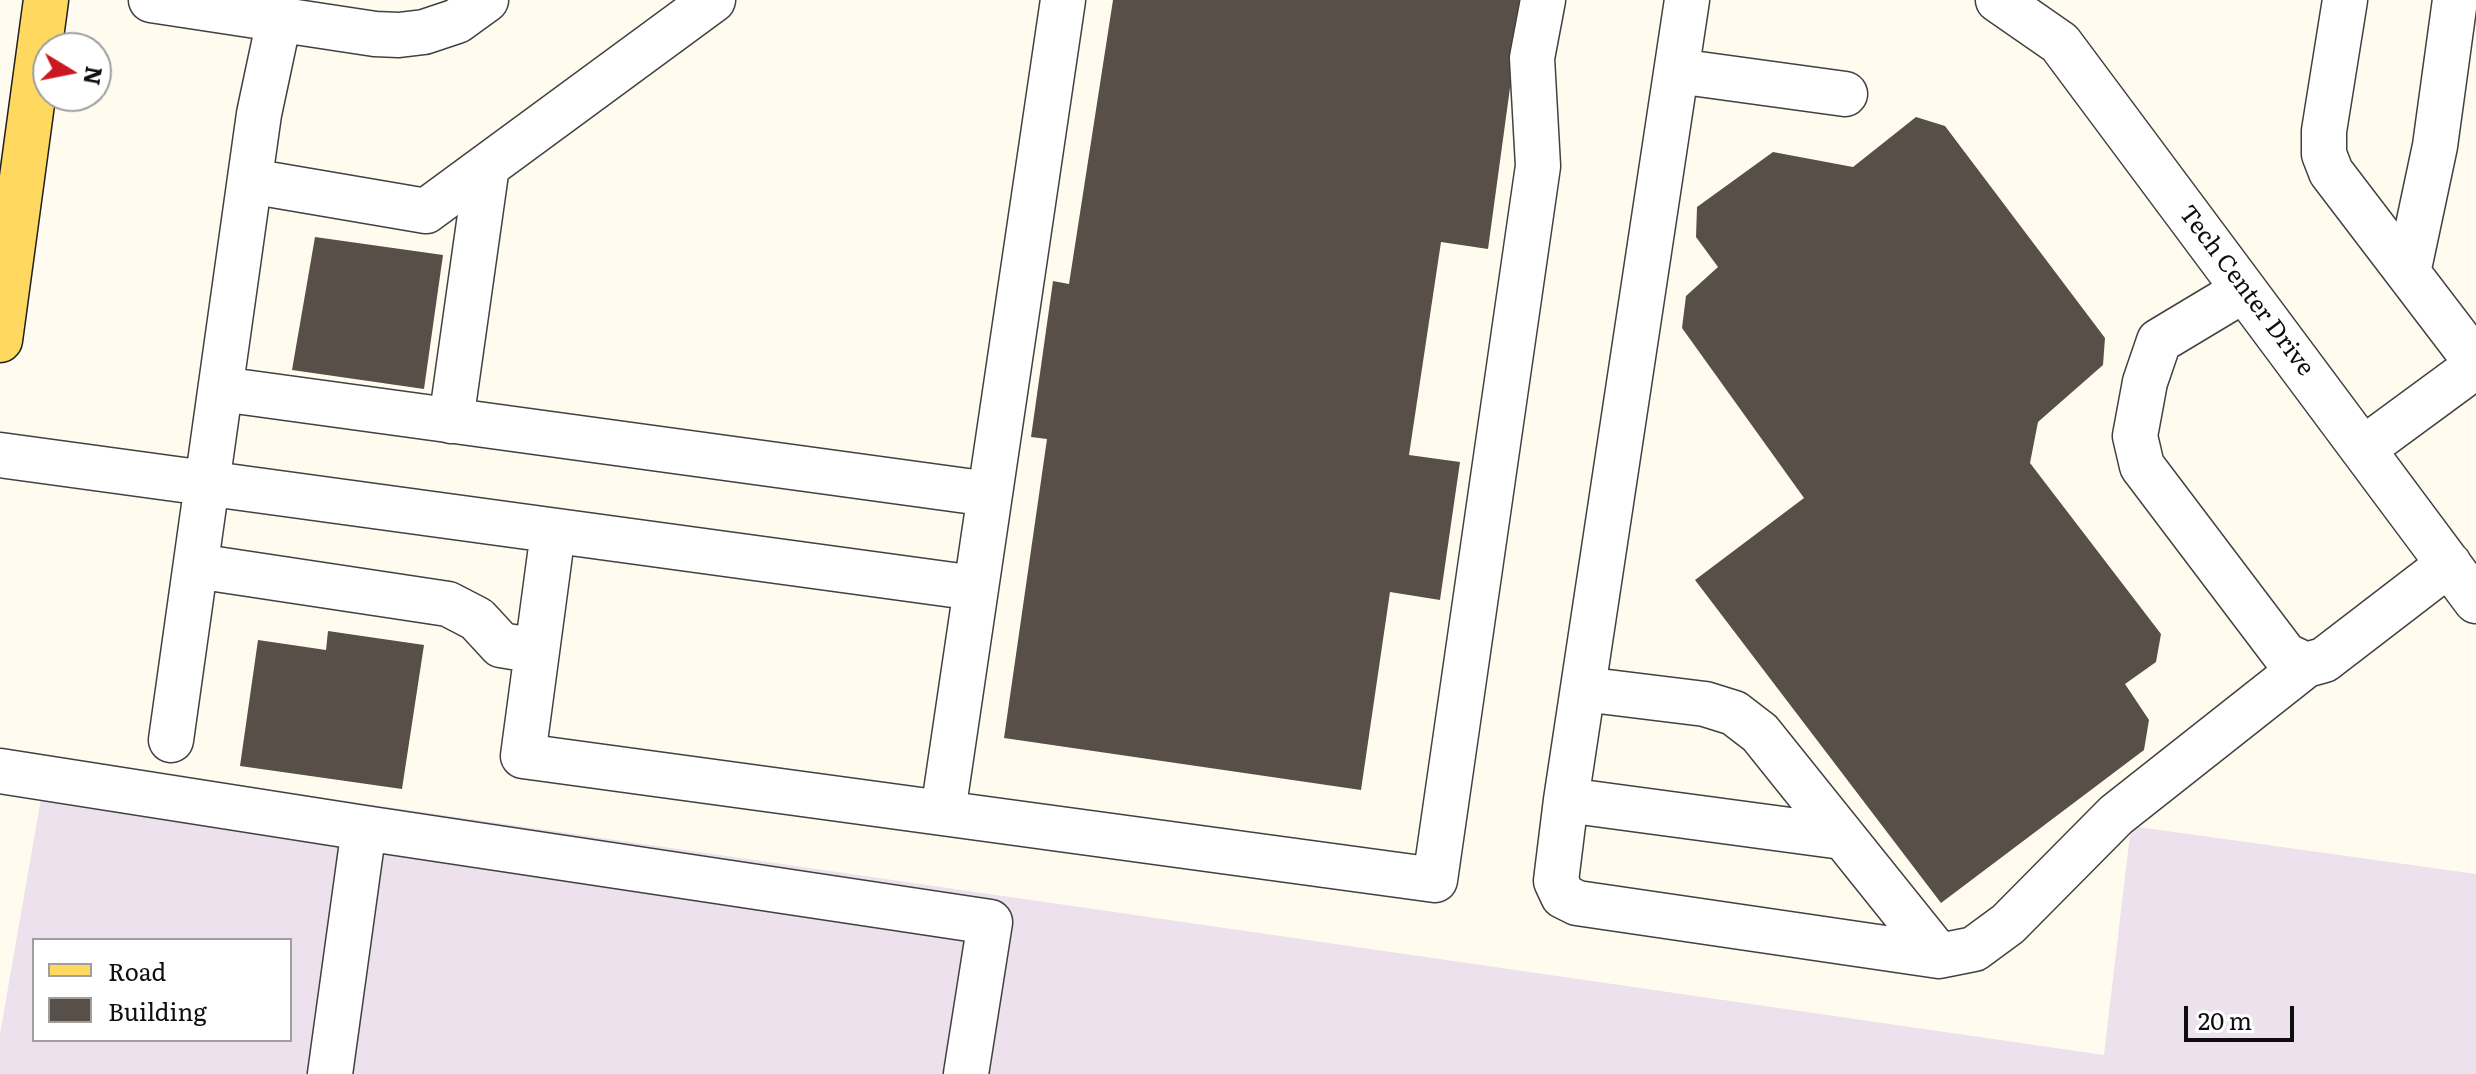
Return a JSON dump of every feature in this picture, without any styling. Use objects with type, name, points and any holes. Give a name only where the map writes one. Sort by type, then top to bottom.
[{"type":"main road","points":[[0,340],[46,0]]},
{"type":"street","points":[[151,0],[399,35],[424,32],[457,21],[486,0]]},
{"type":"street","points":[[250,181],[426,211],[713,0]]},
{"type":"street","points":[[943,812],[1063,0]]},
{"type":"street","points":[[553,532],[523,756],[1435,880],[1538,166],[1532,58],[1543,0]]},
{"type":"street","points":[[1687,0],[1566,800],[1556,881],[1563,896],[1577,903],[1939,956],[1974,949],[2008,924],[2116,815],[2306,665],[2324,660],[2449,564]]},
{"type":"street","name":"Tech Center Drive","points":[[1998,0],[2060,43],[2476,601]]},
{"type":"street","points":[[2345,0],[2324,131],[2324,154],[2331,172],[2476,364],[2363,449]]},
{"type":"street","points":[[2408,273],[2435,146],[2455,0]]},
{"type":"street","points":[[171,740],[259,114],[279,20]]},
{"type":"street","points":[[1677,71],[1845,94]]},
{"type":"street","points":[[451,421],[487,166]]},
{"type":"street","points":[[2244,290],[2159,341],[2145,382],[2135,436],[2142,466],[2285,655],[2306,665]]},
{"type":"street","points":[[221,389],[989,494]]},
{"type":"street","points":[[0,455],[975,588]]},
{"type":"street","points":[[196,566],[448,604],[477,619],[501,645],[537,651]]},
{"type":"street","points":[[1583,689],[1705,704],[1734,713],[1760,733],[1939,956]]},
{"type":"street","points":[[0,771],[990,922],[966,1074]]},
{"type":"street","points":[[1566,800],[1842,837]]},
{"type":"street","points":[[330,1074],[364,828]]},
{"type":"shaded area","points":[[48,758],[2104,1055],[2131,826],[2476,874],[2476,1074],[0,1074],[0,1034]]},
{"type":"building","points":[[1113,0],[1522,0],[1488,249],[1441,242],[1409,455],[1460,462],[1440,600],[1390,592],[1361,790],[1004,738],[1047,439],[1031,437],[1053,281],[1069,284]]},
{"type":"building","points":[[1916,117],[1945,126],[2105,338],[2103,365],[2038,422],[2030,463],[2161,634],[2156,662],[2125,684],[2149,720],[2144,750],[1941,903],[1695,580],[1804,498],[1682,328],[1686,296],[1718,267],[1696,237],[1697,207],[1773,152],[1853,167]]},
{"type":"building","points":[[315,237],[443,255],[424,389],[292,370]]},
{"type":"building","points":[[328,631],[424,645],[402,789],[240,766],[258,640],[326,650]]}]
